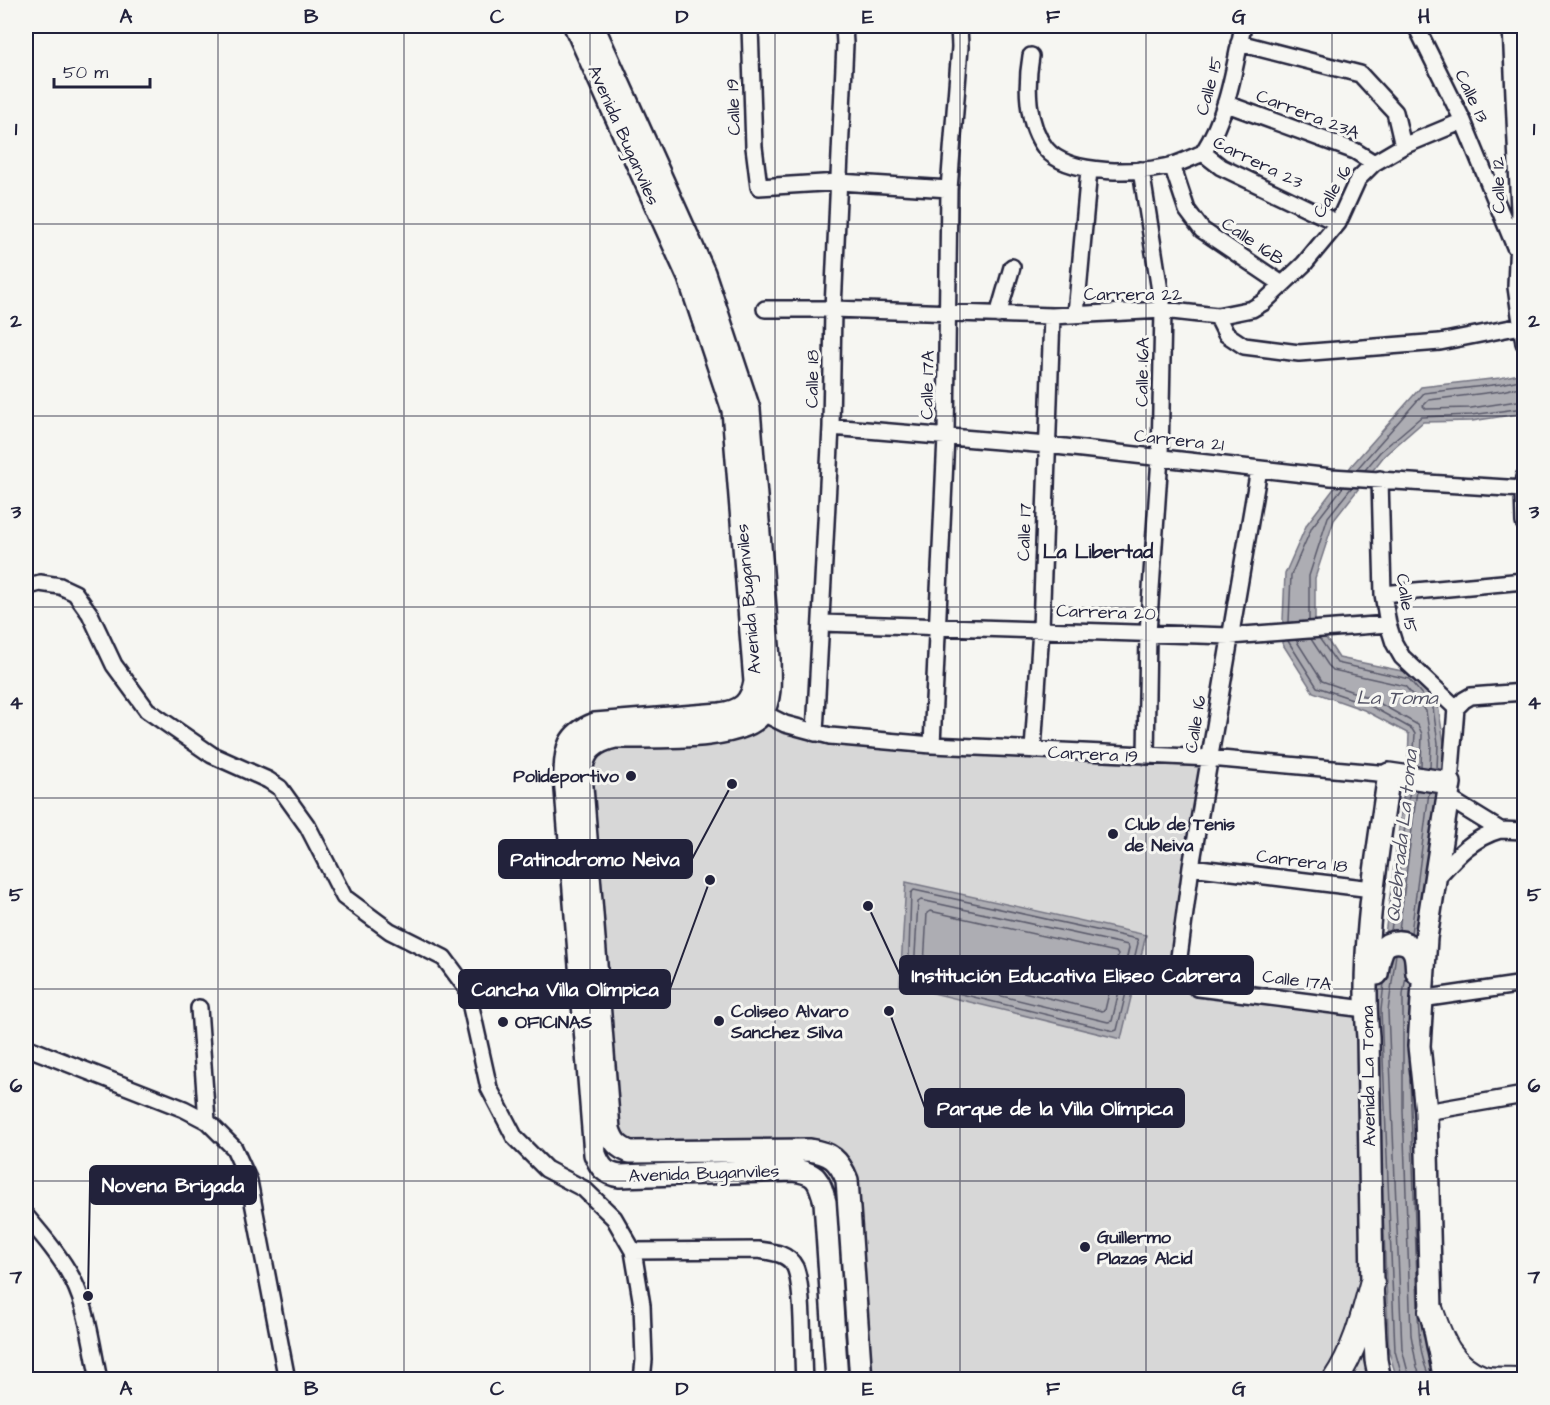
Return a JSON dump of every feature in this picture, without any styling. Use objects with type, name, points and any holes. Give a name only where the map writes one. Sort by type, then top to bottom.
[{"type":"main road","name":"Avenida Buganviles","points":[[575,26],[689,278],[733,410],[755,682],[753,694],[755,708]]},
{"type":"main road","name":"Avenida Buganviles","points":[[593,26],[704,273],[749,409],[769,658],[769,692],[755,708],[746,726],[731,731],[702,735],[615,737],[601,741],[587,752],[582,762],[581,774],[609,1129],[613,1140],[630,1152],[809,1150],[833,1157],[842,1166],[847,1180],[861,1380]]},
{"type":"main road","name":"Avenida Buganviles","points":[[755,708],[720,714],[595,724],[580,729],[567,749],[565,777],[592,1140],[599,1164],[611,1175],[793,1170],[812,1174],[820,1183],[825,1202],[837,1380]]},
{"type":"main road","name":"Carrera 19","points":[[1395,775],[1447,788]]},
{"type":"main road","name":"Avenida La Toma","points":[[1380,1380],[1376,1360],[1372,1284],[1368,1037],[1365,1009],[1372,889],[1395,775]]},
{"type":"main road","points":[[1419,1046],[1426,938],[1447,788]]},
{"type":"main road","points":[[1368,1037],[1382,951],[1389,943],[1401,943],[1413,949],[1416,957],[1419,1046],[1426,1112],[1431,1311],[1445,1380]]},
{"type":"main road","points":[[1335,1380],[1347,1362],[1356,1341],[1372,1284]]},
{"type":"main road","points":[[1431,1311],[1441,1340],[1450,1356],[1464,1368],[1484,1378],[1520,1380]]},
{"type":"street","name":"Calle 19","points":[[750,26],[754,147],[759,187],[839,182]]},
{"type":"street","name":"Calle 18","points":[[815,733],[831,427],[833,309],[844,26]]},
{"type":"street","name":"Calle 17A","points":[[932,746],[946,437],[949,189],[960,47],[959,26]]},
{"type":"street","name":"Calle 15","points":[[1203,153],[1216,134],[1227,104],[1243,26]]},
{"type":"street","name":"Calle 13","points":[[1416,26],[1463,121],[1517,252]]},
{"type":"street","name":"Calle 12","points":[[1511,26],[1522,209],[1517,252],[1524,343]]},
{"type":"street","points":[[1239,43],[1360,74],[1395,112],[1403,146]]},
{"type":"street","name":"Carrera 23","points":[[1031,56],[1028,100],[1035,129],[1046,148],[1055,157],[1089,170],[1141,170],[1172,165],[1203,153],[1221,167],[1338,223]]},
{"type":"street","name":"Carrera 23A","points":[[1227,104],[1355,151],[1374,163]]},
{"type":"street","name":"Calle 16","points":[[1217,316],[1252,309],[1264,302],[1304,264],[1338,223],[1358,179],[1374,163],[1403,146],[1463,121]]},
{"type":"street","name":"Calle 16B","points":[[1172,165],[1187,210],[1202,231],[1282,284]]},
{"type":"street","points":[[1076,314],[1089,170]]},
{"type":"street","name":"Calle 16A","points":[[1141,170],[1163,310],[1160,458],[1148,633],[1146,756]]},
{"type":"street","points":[[839,182],[949,189]]},
{"type":"street","points":[[998,315],[1012,267]]},
{"type":"street","name":"Carrera 22","points":[[765,309],[1052,316],[1163,310],[1217,316]]},
{"type":"street","name":"Calle 17","points":[[1033,750],[1041,629],[1052,316]]},
{"type":"street","points":[[1217,316],[1226,334],[1244,346],[1299,353],[1440,342],[1521,326]]},
{"type":"street","name":"Carrera 21","points":[[831,427],[1047,445],[1331,477],[1523,483]]},
{"type":"street","name":"Calle 16","points":[[1190,984],[1179,969],[1179,957],[1191,867],[1259,469]]},
{"type":"street","name":"Calle 15","points":[[1375,479],[1383,594],[1394,644],[1402,657],[1456,708]]},
{"type":"street","points":[[1523,483],[1524,523]]},
{"type":"street","points":[[1383,594],[1524,581]]},
{"type":"street","points":[[26,587],[40,583],[60,586],[75,593],[90,614],[114,664],[147,710],[212,755],[268,780],[280,788],[308,827],[344,897],[390,931],[444,958],[467,989],[489,1088],[515,1138],[546,1168],[584,1189],[614,1218],[633,1251],[642,1305],[644,1360],[642,1380]]},
{"type":"street","name":"Carrera 20","points":[[822,623],[1230,636],[1388,624]]},
{"type":"street","points":[[1447,788],[1456,708],[1471,696],[1524,692]]},
{"type":"street","name":"Carrera 19","points":[[755,708],[785,724],[830,736],[932,746],[1210,758],[1395,775]]},
{"type":"street","name":"Carrera 19","points":[[1447,788],[1500,830],[1524,831]]},
{"type":"street","points":[[1434,880],[1470,843],[1478,837],[1500,830]]},
{"type":"street","name":"Carrera 18","points":[[1191,867],[1372,889]]},
{"type":"street","name":"Calle 17A","points":[[1190,984],[1198,988],[1365,1009]]},
{"type":"street","points":[[1421,999],[1524,984]]},
{"type":"street","points":[[199,1008],[207,1121]]},
{"type":"street","points":[[26,1047],[184,1108],[207,1121],[234,1148],[249,1181],[287,1380]]},
{"type":"street","points":[[1426,1112],[1524,1095]]},
{"type":"street","points":[[26,1216],[47,1241],[73,1280],[87,1322],[99,1380]]},
{"type":"street","points":[[633,1251],[758,1250],[779,1253],[794,1266],[799,1288],[804,1380]]},
{"type":"shaded area","points":[[762,713],[815,733],[1210,758],[1179,957],[1190,984],[1361,1010],[1383,1379],[861,1379],[847,1180],[833,1157],[620,1147],[587,752]]},
{"type":"water","name":"La Toma","points":[[1524,373],[1524,413],[1472,421],[1423,422],[1384,456],[1334,520],[1315,578],[1315,621],[1339,658],[1412,673],[1438,705],[1444,743],[1442,809],[1416,1110],[1425,1334],[1430,1365],[1438,1379],[1397,1379],[1389,1352],[1375,1010],[1408,760],[1409,734],[1364,710],[1313,692],[1282,643],[1285,574],[1307,524],[1352,465],[1421,387]]},
{"type":"water","points":[[906,882],[1146,935],[1121,1039],[900,985]]},
{"type":"place","name":"Polideportivo","points":[[631,776]]},
{"type":"place","name":"Patinodromo Neiva","points":[[732,784]]},
{"type":"place","name":"Club de Tenis de Neiva","points":[[1113,834]]},
{"type":"place","name":"Cancha Villa Olímpica","points":[[710,880]]},
{"type":"place","name":"Institución Educativa Eliseo Cabrera","points":[[868,906]]},
{"type":"place","name":"Parque de la Villa Olímpica","points":[[889,1011]]},
{"type":"place","name":"Coliseo Alvaro Sanchez Silva","points":[[719,1021]]},
{"type":"place","name":"OFICINAS","points":[[503,1022]]},
{"type":"place","name":"Guillermo Plazas Alcid","points":[[1085,1247]]},
{"type":"place","name":"Novena Brigada","points":[[88,1296]]},
{"type":"district","name":"La Libertad","points":[[1098,551]]},
{"type":"water label","name":"Quebrada La toma","points":[[1401,836]]}]
